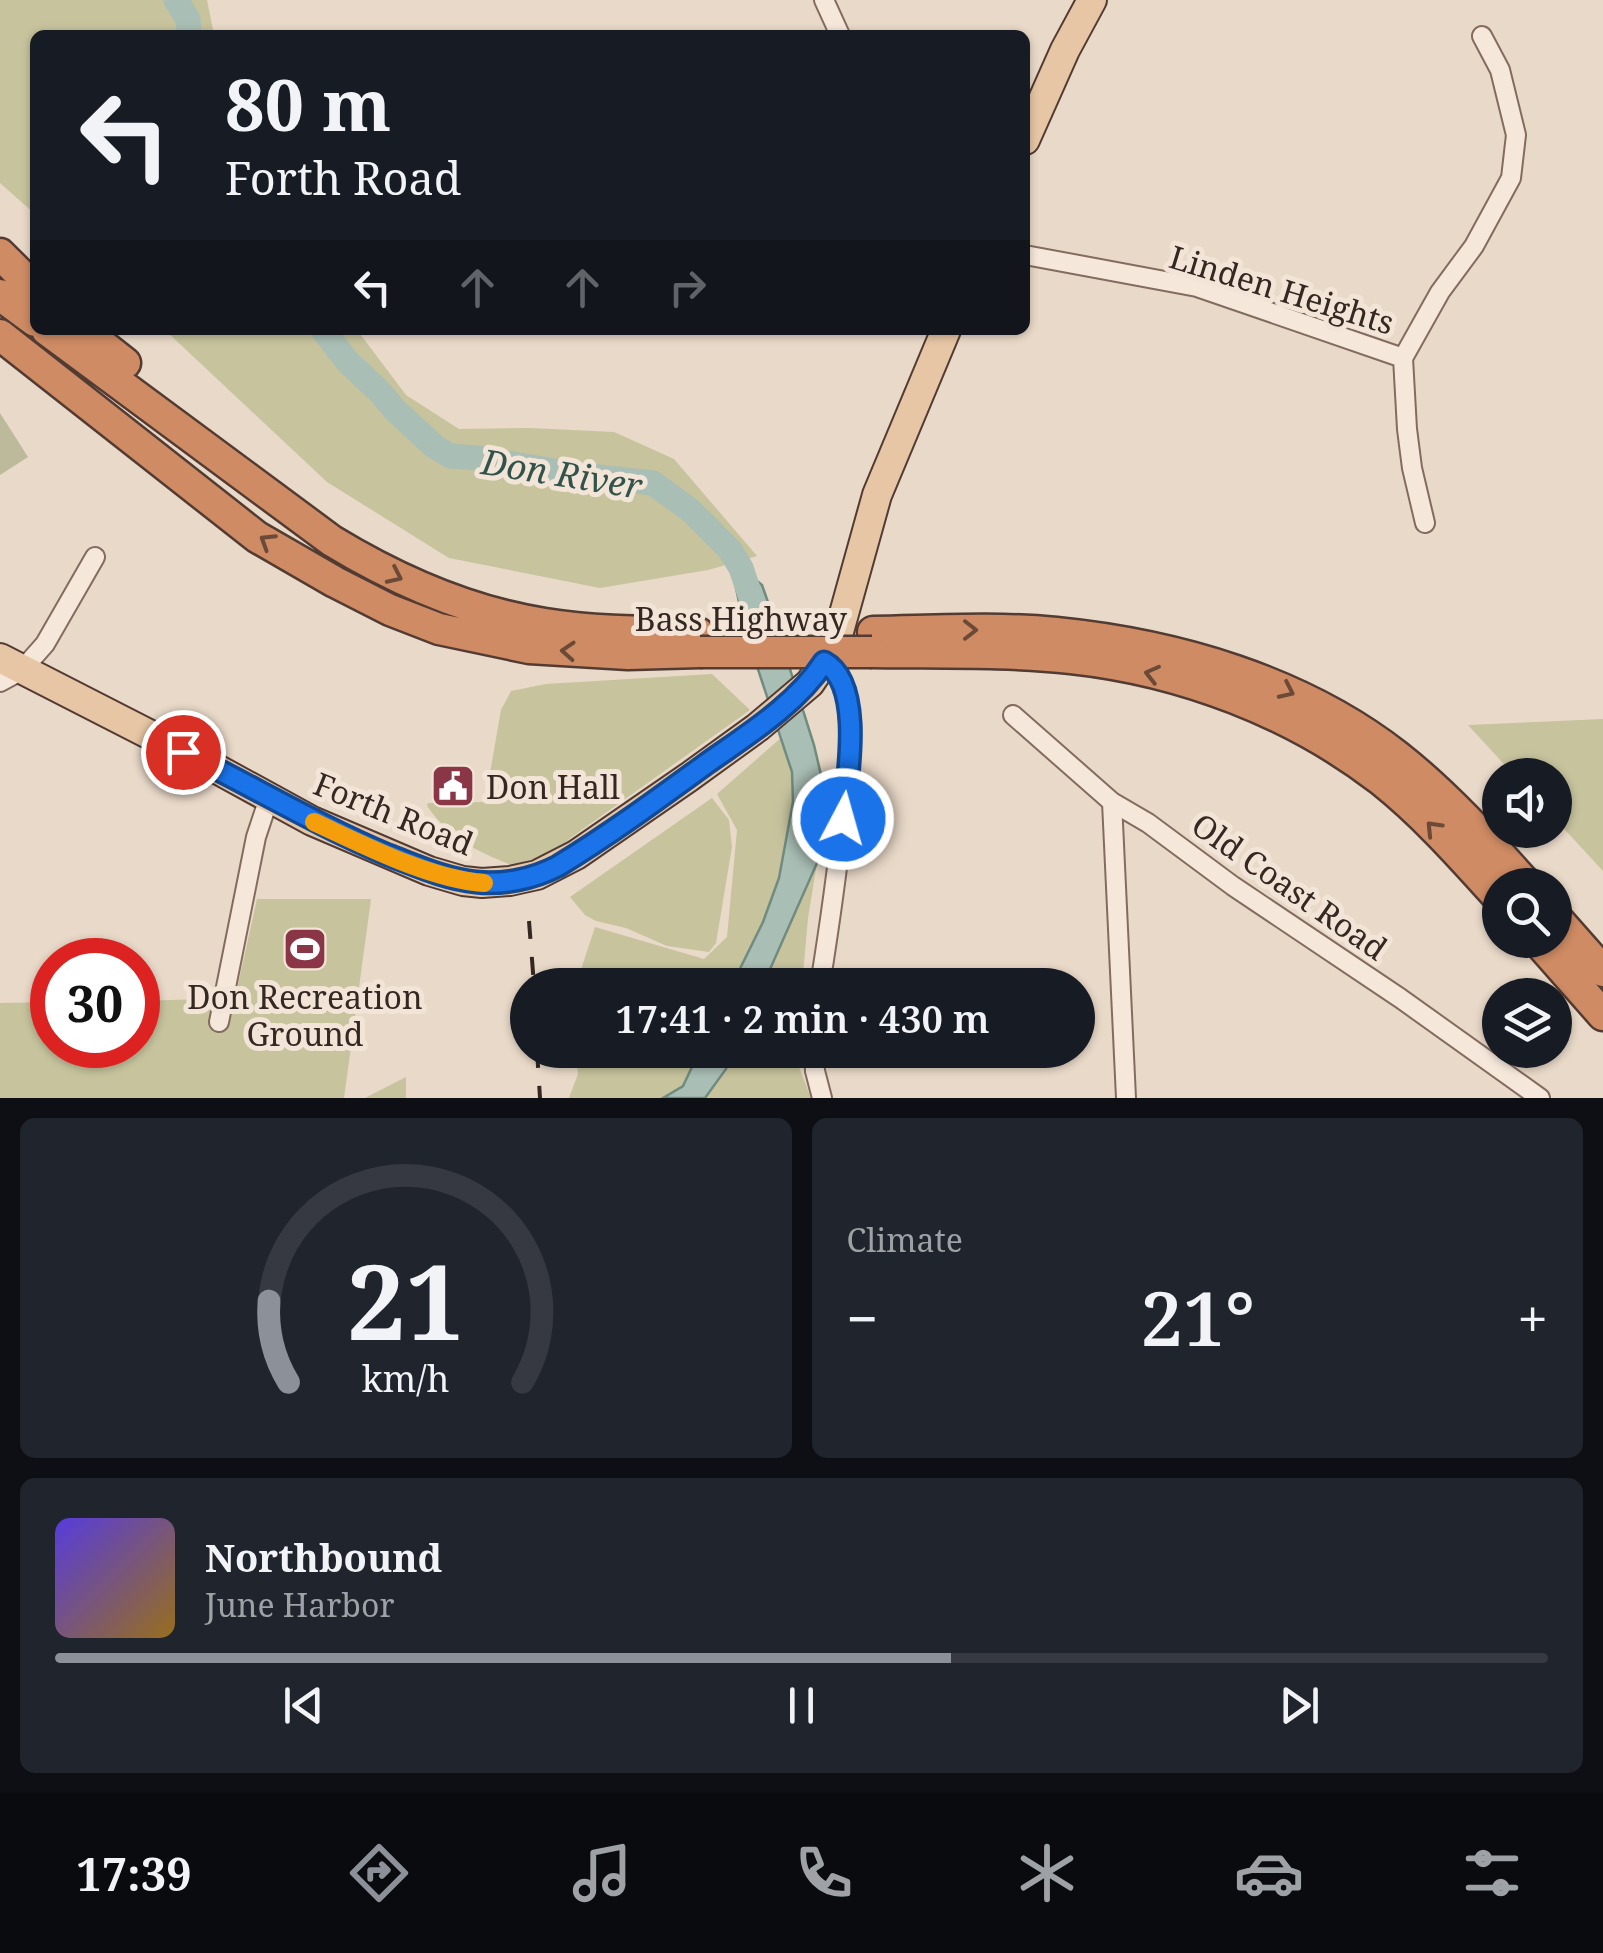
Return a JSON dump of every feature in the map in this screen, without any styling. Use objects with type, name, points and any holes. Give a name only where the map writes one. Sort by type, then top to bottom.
[{"type":"highway","points":[[0,254],[30,284]]},
{"type":"highway","points":[[0,295],[30,317]]},
{"type":"highway","name":"Bass Highway","points":[[0,335],[258,537],[390,610],[439,628],[529,648],[628,654],[701,642]]},
{"type":"highway","name":"Bass Highway","points":[[54,335],[312,526],[372,566],[438,595],[481,610],[546,624],[701,642],[872,642],[1014,630],[1134,644],[1220,666],[1314,704],[1397,756],[1442,796],[1511,868]]},
{"type":"highway","points":[[89,335],[167,396],[312,526]]},
{"type":"highway","points":[[0,349],[143,446]]},
{"type":"highway","name":"Bass Highway","points":[[872,642],[1075,658],[1175,679],[1276,715],[1315,735],[1383,782],[1418,812],[1482,880]]},
{"type":"highway","points":[[1572,936],[1603,971]]},
{"type":"highway","points":[[1553,958],[1603,1015]]},
{"type":"main road","points":[[1030,120],[1092,0]]},
{"type":"main road","name":"Forth Road","points":[[7,670],[215,768],[348,838],[428,871],[482,883],[510,882],[548,871],[758,727],[817,673],[835,646],[877,496],[944,335]]},
{"type":"street","points":[[824,0],[838,30]]},
{"type":"street","name":"Linden Heights","points":[[1424,523],[1407,429],[1403,358],[1512,178],[1516,135],[1500,70],[1482,36]]},
{"type":"street","name":"Linden Heights","points":[[1030,255],[1197,288],[1403,358]]},
{"type":"street","points":[[7,670],[45,644],[96,557]]},
{"type":"street","points":[[817,673],[831,666],[843,684],[849,710],[838,857],[822,968]]},
{"type":"street","name":"Old Coast Road","points":[[1013,715],[1112,802],[1148,823],[1540,1098]]},
{"type":"street","points":[[220,1022],[256,836],[268,798]]},
{"type":"street","points":[[1112,802],[1126,1098]]},
{"type":"street","points":[[816,1068],[822,1098]]},
{"type":"shaded area","points":[[0,0],[207,0],[213,30],[30,30],[30,210],[0,183]]},
{"type":"shaded area","points":[[170,335],[361,335],[406,395],[459,429],[614,432],[674,459],[757,556],[708,570],[600,588],[449,558],[327,482]]},
{"type":"shaded area","points":[[0,413],[28,457],[0,475]]},
{"type":"shaded area","points":[[741,568],[762,585],[821,775],[824,813],[817,863],[771,968],[740,968],[779,878],[793,802],[792,772],[745,630],[736,588]]},
{"type":"shaded area","points":[[712,674],[750,710],[569,839],[561,849],[514,866],[466,843],[427,806],[485,802],[501,710],[511,691],[546,684]]},
{"type":"shaded area","points":[[1603,719],[1603,871],[1572,837],[1572,758],[1498,758],[1468,725]]},
{"type":"shaded area","points":[[782,737],[792,772],[793,802],[779,878],[740,968],[582,968],[595,927],[704,959],[727,937],[737,830],[717,794]]},
{"type":"shaded area","points":[[712,798],[729,820],[732,847],[716,943],[709,952],[667,946],[626,928],[596,921],[585,915],[570,897]]},
{"type":"shaded area","points":[[817,863],[804,968],[771,968]]},
{"type":"shaded area","name":"Don Recreation Ground","points":[[257,899],[371,899],[344,1098],[0,1098],[0,1003],[30,1002],[30,1068],[160,1068],[160,1000],[235,998]]},
{"type":"shaded area","points":[[577,1068],[692,1068],[683,1086],[663,1098],[569,1098]]},
{"type":"shaded area","points":[[692,1068],[726,1068],[705,1098],[663,1098],[683,1086]]},
{"type":"shaded area","points":[[799,1068],[811,1098],[705,1098],[726,1069]]},
{"type":"shaded area","points":[[406,1077],[406,1098],[365,1098]]},
{"type":"pier","points":[[739,622],[781,623],[794,664],[751,664]]},
{"type":"waterway","name":"Don River","points":[[176,0],[188,19],[189,30]]},
{"type":"waterway","name":"Don River","points":[[327,335],[395,410],[450,456],[653,483],[690,510],[730,550],[751,598]]},
{"type":"railway","points":[[529,921],[533,968]]},
{"type":"railway","points":[[538,1068],[540,1098]]},
{"type":"slow traffic","points":[[314,822],[428,871],[484,883]]},
{"type":"place","name":"Don Hall","points":[[453,786]]},
{"type":"place","name":"Don Recreation Ground","points":[[305,949]]},
{"type":"route","points":[[183,752],[312,822],[428,871],[463,881],[510,882],[558,866],[689,777],[810,683],[824,662],[843,684],[849,710],[843,819]]}]
